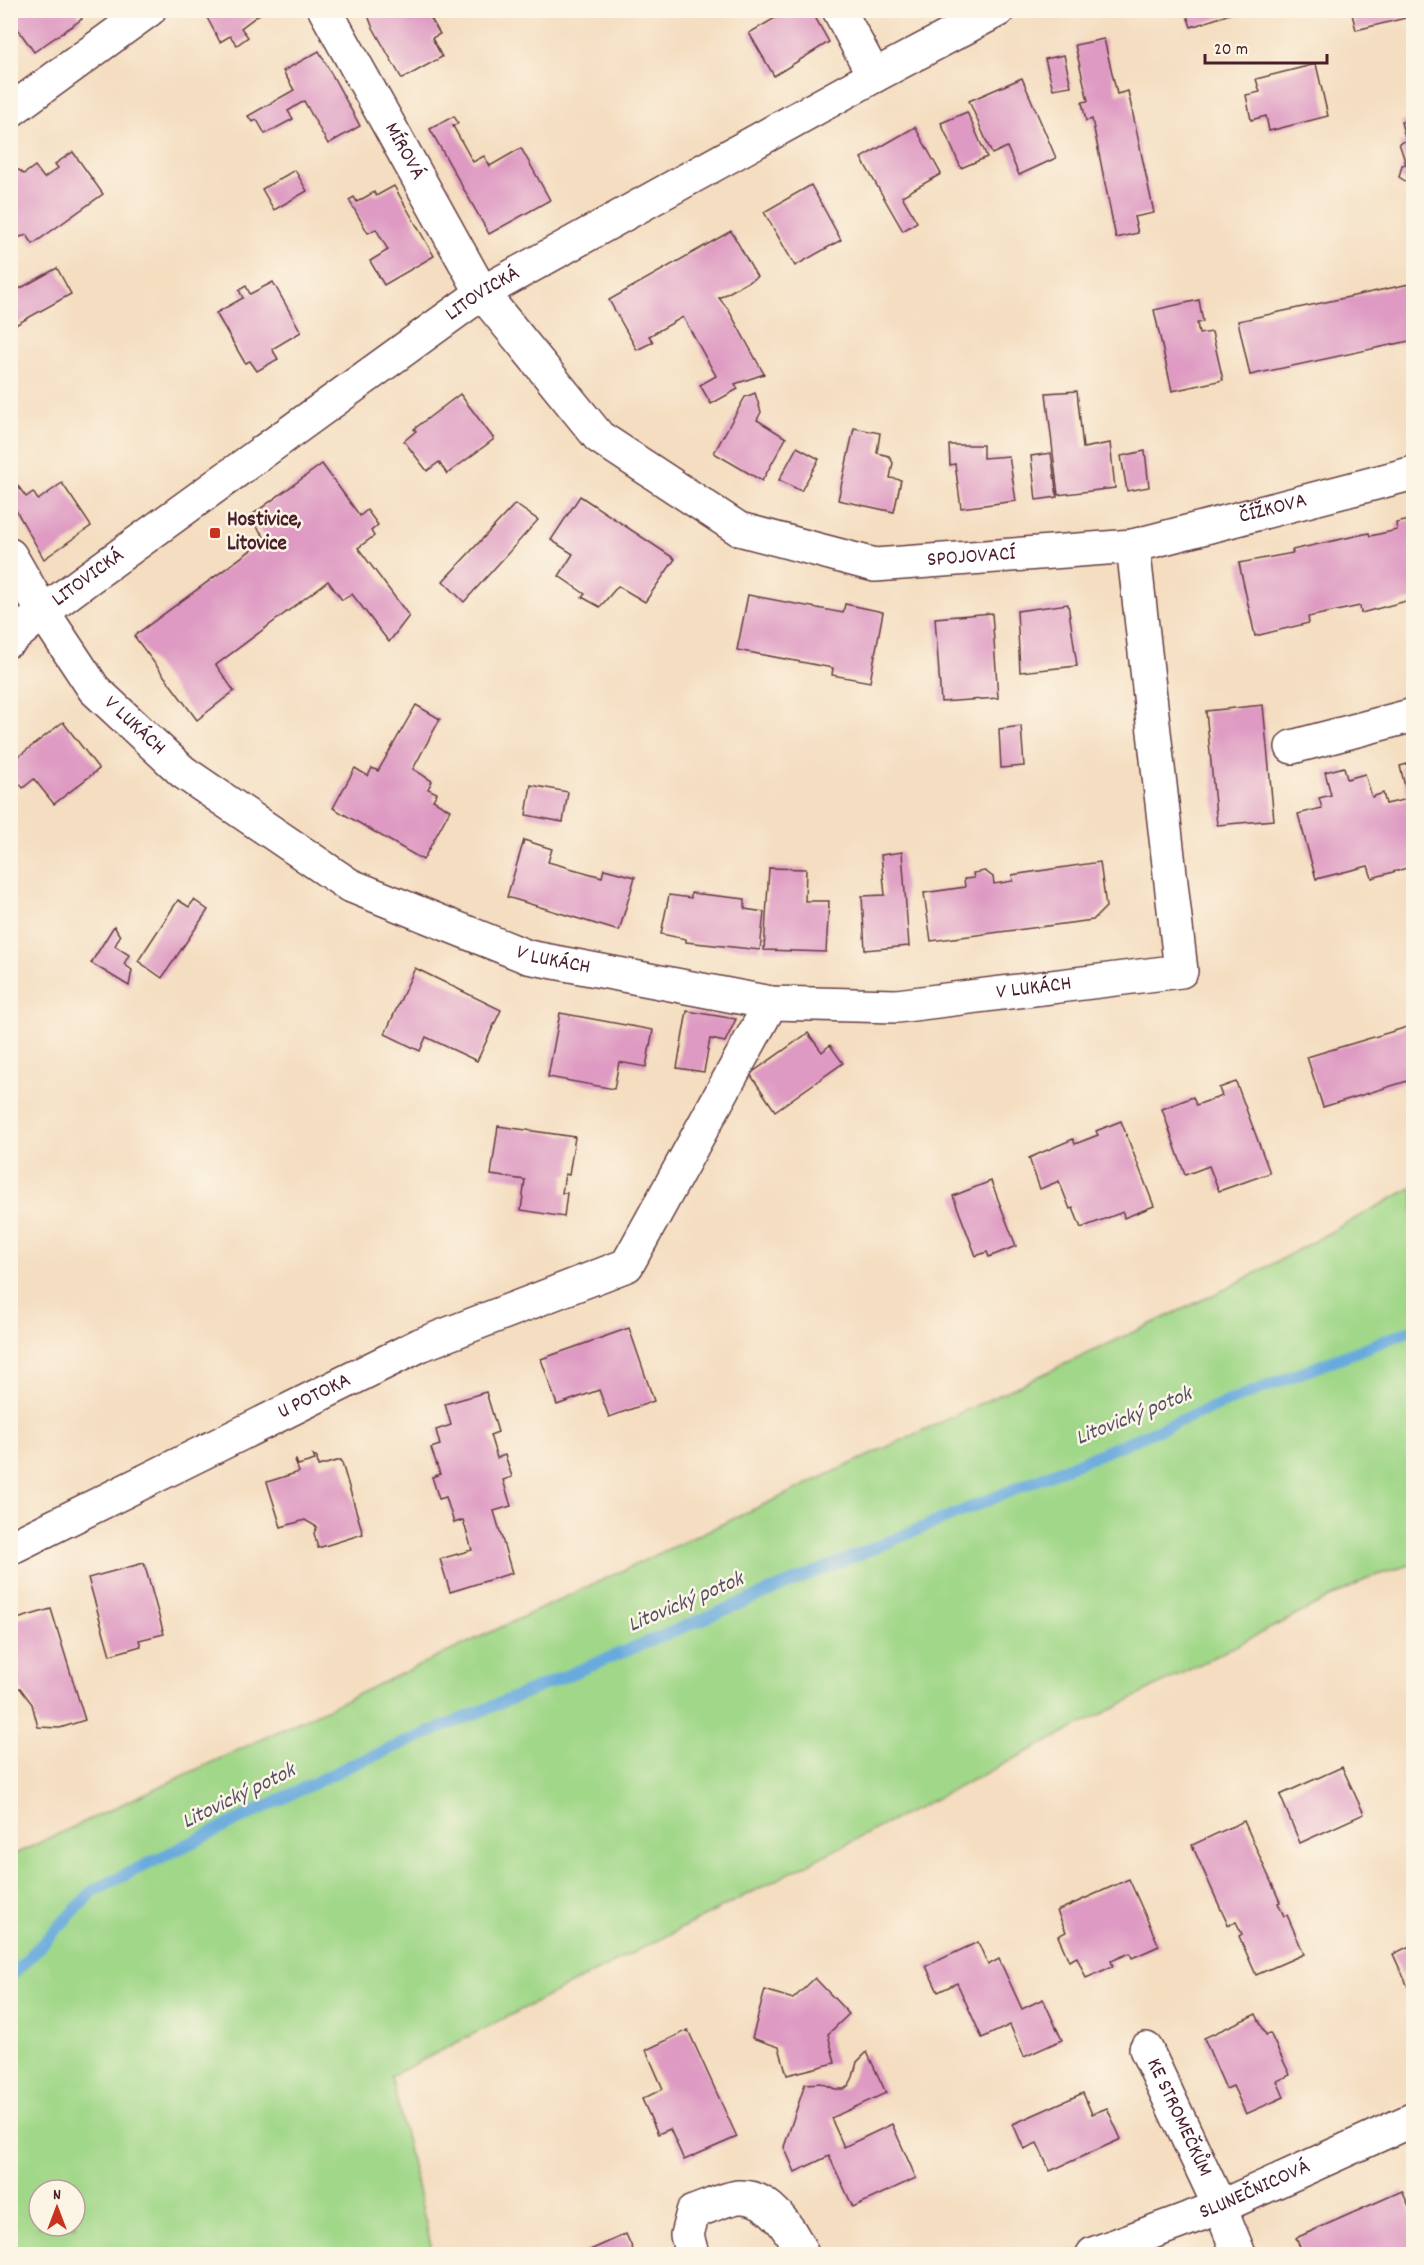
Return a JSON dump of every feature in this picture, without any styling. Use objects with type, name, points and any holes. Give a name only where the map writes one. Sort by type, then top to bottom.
[{"type":"street","points":[[10,111],[149,10]]},
{"type":"street","name":"MÍROVÁ","points":[[326,10],[482,293]]},
{"type":"street","points":[[839,10],[874,76]]},
{"type":"street","name":"LITOVICKÁ","points":[[10,640],[43,612],[482,293],[998,10]]},
{"type":"street","name":"SPOJOVACÍ","points":[[482,293],[599,436],[739,529],[875,565],[1133,546]]},
{"type":"street","name":"ČÍŽKOVA","points":[[1133,546],[1413,473]]},
{"type":"street","name":"V LUKÁCH","points":[[10,555],[43,612],[94,689],[183,772],[349,885],[528,957],[771,1003],[897,1006],[1181,971],[1133,546]]},
{"type":"street","points":[[1292,747],[1413,715]]},
{"type":"street","name":"U POTOKA","points":[[10,1548],[420,1345],[627,1265],[771,1003]]},
{"type":"street","name":"KE STROMEČKŮM","points":[[1146,2049],[1220,2207],[1239,2254]]},
{"type":"street","name":"SLUNEČNICOVÁ","points":[[1093,2254],[1220,2207],[1413,2119]]},
{"type":"street","points":[[692,2254],[687,2235],[693,2212],[739,2197],[765,2203],[794,2237],[802,2254]]},
{"type":"green space","points":[[1413,1187],[1413,1564],[1371,1577],[391,2076],[433,2254],[11,2254],[11,1856],[1230,1287]]},
{"type":"building","points":[[10,10],[76,10],[82,19],[34,52],[10,18]]},
{"type":"building","points":[[203,10],[265,10],[241,28],[248,37],[237,45],[230,36],[220,42]]},
{"type":"building","points":[[366,10],[441,10],[430,17],[440,34],[432,38],[442,57],[402,79],[372,26]]},
{"type":"building","points":[[789,10],[811,10],[829,42],[774,76],[749,33]]},
{"type":"building","points":[[1185,10],[1239,10],[1239,11],[1191,27]]},
{"type":"building","points":[[1351,10],[1414,10],[1414,16],[1356,30]]},
{"type":"building","points":[[1104,39],[1117,94],[1128,91],[1154,213],[1134,217],[1138,233],[1116,238],[1092,119],[1086,121],[1082,102],[1088,101],[1075,45]]},
{"type":"building","points":[[319,51],[360,126],[328,144],[304,101],[288,111],[293,119],[265,134],[257,120],[252,122],[248,116],[294,90],[283,71]]},
{"type":"building","points":[[1064,55],[1071,86],[1053,89],[1045,59]]},
{"type":"building","points":[[1316,64],[1328,116],[1269,131],[1266,116],[1251,120],[1246,95],[1260,92],[1256,79]]},
{"type":"building","points":[[1022,78],[1056,158],[1019,175],[1007,147],[992,154],[969,101]]},
{"type":"building","points":[[967,112],[987,157],[961,168],[941,123]]},
{"type":"building","points":[[454,116],[458,123],[453,126],[473,162],[484,156],[490,166],[521,148],[550,200],[489,234],[430,129]]},
{"type":"building","points":[[1414,119],[1413,200],[1408,183],[1399,177],[1402,165],[1406,164],[1399,143],[1406,141],[1401,122]]},
{"type":"building","points":[[915,127],[941,174],[902,196],[917,222],[903,231],[861,158]]},
{"type":"building","points":[[73,152],[103,194],[33,244],[27,235],[20,237],[10,234],[10,172],[19,170],[24,174],[35,166],[44,178],[58,168],[55,164]]},
{"type":"building","points":[[295,170],[307,191],[274,210],[262,189]]},
{"type":"building","points":[[811,185],[841,240],[795,266],[764,212]]},
{"type":"building","points":[[394,186],[434,256],[384,285],[370,261],[388,250],[376,229],[368,233],[349,200],[354,197],[357,202],[374,192],[376,196]]},
{"type":"building","points":[[731,231],[757,277],[719,298],[728,309],[764,374],[735,384],[738,389],[711,404],[700,385],[716,376],[683,317],[649,336],[653,342],[637,350],[609,300]]},
{"type":"building","points":[[57,268],[71,294],[10,328],[10,294]]},
{"type":"building","points":[[273,282],[301,332],[272,349],[278,359],[257,371],[250,361],[245,363],[216,313],[243,298],[239,290],[246,286],[250,294]]},
{"type":"building","points":[[1414,283],[1414,340],[1250,375],[1238,321]]},
{"type":"building","points":[[1199,300],[1203,322],[1197,323],[1199,334],[1212,332],[1223,380],[1172,391],[1154,310]]},
{"type":"building","points":[[1077,391],[1083,448],[1110,443],[1115,488],[1058,495],[1046,393]]},
{"type":"building","points":[[755,393],[761,412],[757,420],[786,438],[762,481],[714,453],[745,397]]},
{"type":"building","points":[[460,394],[494,439],[447,474],[439,462],[427,471],[404,441],[416,431],[414,429]]},
{"type":"building","points":[[854,428],[880,433],[877,453],[889,456],[893,463],[890,478],[901,480],[894,512],[838,500]]},
{"type":"building","points":[[949,445],[983,445],[983,458],[1009,456],[1016,501],[961,508],[955,464],[950,465]]},
{"type":"building","points":[[797,447],[819,459],[801,491],[779,480]]},
{"type":"building","points":[[1145,451],[1149,487],[1127,491],[1121,456]]},
{"type":"building","points":[[1051,453],[1057,497],[1036,500],[1031,456]]},
{"type":"building","points":[[322,464],[360,516],[367,510],[378,525],[371,531],[374,536],[358,548],[409,616],[389,642],[352,594],[342,600],[328,581],[216,665],[234,691],[197,720],[134,636],[266,539],[249,517]]},
{"type":"building","points":[[10,475],[26,497],[33,492],[38,500],[62,483],[91,526],[44,559],[10,500]]},
{"type":"building","points":[[580,496],[675,559],[645,602],[618,586],[600,607],[582,597],[585,594],[559,576],[573,554],[551,540]]},
{"type":"building","points":[[515,504],[538,520],[464,602],[443,581]]},
{"type":"building","points":[[1414,519],[1414,599],[1361,613],[1360,606],[1308,617],[1309,623],[1255,636],[1239,563],[1293,553],[1292,550],[1369,533],[1370,536],[1397,530],[1396,523]]},
{"type":"building","points":[[748,595],[843,613],[845,604],[883,612],[870,682],[832,675],[833,668],[737,650]]},
{"type":"building","points":[[1068,604],[1077,666],[1020,672],[1017,611]]},
{"type":"building","points":[[992,613],[998,698],[941,702],[935,618]]},
{"type":"building","points":[[416,705],[440,719],[413,769],[432,781],[428,789],[437,793],[433,800],[450,810],[423,860],[333,808],[355,768],[368,776],[372,768],[378,771]]},
{"type":"building","points":[[1263,705],[1274,820],[1217,825],[1206,711]]},
{"type":"building","points":[[63,722],[99,769],[54,804],[34,779],[23,788],[10,772],[10,763]]},
{"type":"building","points":[[1021,726],[1024,766],[1001,768],[999,729]]},
{"type":"building","points":[[1414,762],[1414,866],[1372,878],[1368,866],[1316,879],[1298,814],[1322,808],[1319,798],[1331,795],[1325,772],[1344,767],[1347,779],[1365,774],[1372,797],[1383,793],[1386,804],[1408,799],[1400,766]]},
{"type":"building","points":[[531,785],[568,792],[563,822],[526,815]]},
{"type":"building","points":[[524,840],[552,849],[548,862],[602,877],[604,869],[635,877],[619,931],[507,897]]},
{"type":"building","points":[[902,852],[909,946],[865,950],[862,896],[885,895],[881,855]]},
{"type":"building","points":[[1100,862],[1106,907],[1093,920],[931,941],[924,893],[965,887],[964,879],[974,878],[973,873],[985,871],[993,877],[994,884],[1013,881],[1012,875]]},
{"type":"building","points":[[769,868],[806,869],[805,901],[829,901],[826,952],[764,950]]},
{"type":"building","points":[[691,893],[745,899],[745,909],[764,912],[760,950],[686,942],[686,939],[661,934],[669,895],[691,898]]},
{"type":"building","points":[[178,900],[189,907],[194,900],[208,910],[162,978],[138,961]]},
{"type":"building","points":[[114,926],[120,936],[115,946],[129,955],[124,964],[132,970],[129,986],[91,963]]},
{"type":"building","points":[[415,968],[501,1010],[477,1061],[426,1037],[420,1051],[385,1034]]},
{"type":"building","points":[[687,1011],[736,1019],[725,1042],[710,1039],[704,1072],[677,1068]]},
{"type":"building","points":[[560,1013],[653,1030],[646,1067],[619,1062],[614,1089],[548,1077]]},
{"type":"building","points":[[1414,1025],[1414,1079],[1323,1107],[1307,1057]]},
{"type":"building","points":[[808,1033],[822,1052],[830,1045],[843,1063],[775,1111],[750,1074]]},
{"type":"building","points":[[1236,1082],[1270,1173],[1219,1191],[1209,1166],[1185,1175],[1162,1109],[1193,1097],[1196,1105],[1222,1096],[1219,1088]]},
{"type":"building","points":[[1121,1121],[1154,1206],[1124,1218],[1123,1212],[1081,1228],[1073,1208],[1070,1209],[1059,1181],[1040,1189],[1029,1158],[1073,1139],[1075,1144],[1098,1135],[1096,1131]]},
{"type":"building","points":[[498,1126],[575,1137],[569,1175],[565,1174],[562,1193],[567,1193],[564,1217],[521,1210],[525,1180],[491,1175]]},
{"type":"building","points":[[991,1181],[1016,1246],[989,1257],[987,1252],[976,1256],[953,1196]]},
{"type":"building","points":[[629,1328],[654,1401],[609,1417],[599,1390],[557,1405],[541,1359]]},
{"type":"building","points":[[486,1392],[498,1432],[490,1435],[497,1458],[505,1455],[512,1477],[503,1480],[511,1506],[494,1511],[512,1573],[450,1592],[440,1559],[472,1550],[463,1520],[454,1523],[446,1497],[439,1499],[432,1477],[440,1474],[431,1448],[440,1445],[436,1430],[451,1425],[445,1404]]},
{"type":"building","points":[[313,1455],[317,1458],[318,1466],[341,1460],[363,1534],[318,1548],[314,1533],[317,1527],[305,1520],[281,1527],[267,1482],[299,1472],[295,1461],[298,1465],[315,1460]]},
{"type":"building","points":[[144,1563],[164,1634],[139,1640],[141,1646],[110,1655],[88,1578]]},
{"type":"building","points":[[51,1609],[85,1720],[60,1728],[38,1727],[32,1704],[20,1688],[10,1688],[10,1621]]},
{"type":"building","points":[[1342,1767],[1364,1814],[1300,1843],[1280,1795]]},
{"type":"building","points":[[1244,1821],[1280,1902],[1278,1903],[1284,1916],[1287,1915],[1304,1954],[1256,1975],[1239,1936],[1242,1934],[1236,1922],[1228,1925],[1192,1845]]},
{"type":"building","points":[[1129,1879],[1159,1946],[1132,1958],[1130,1953],[1111,1961],[1113,1966],[1086,1978],[1077,1957],[1069,1961],[1058,1936],[1066,1932],[1057,1911]]},
{"type":"building","points":[[978,1942],[988,1965],[999,1959],[1022,2009],[1043,1999],[1062,2040],[1024,2057],[1010,2025],[982,2038],[957,1983],[938,1992],[926,1966]]},
{"type":"building","points":[[1414,1944],[1414,2000],[1393,1954]]},
{"type":"building","points":[[815,1978],[849,2014],[828,2034],[835,2063],[787,2075],[779,2047],[752,2038],[765,1990],[793,1999]]},
{"type":"building","points":[[1256,2014],[1266,2035],[1270,2033],[1290,2075],[1277,2081],[1284,2097],[1246,2114],[1233,2086],[1226,2089],[1204,2038]]},
{"type":"building","points":[[688,2030],[737,2137],[684,2160],[670,2129],[658,2134],[642,2099],[663,2089],[646,2050]]},
{"type":"building","points":[[867,2052],[886,2093],[831,2118],[844,2147],[892,2124],[916,2178],[853,2207],[829,2156],[795,2172],[784,2147],[805,2084],[821,2083],[835,2089],[844,2089],[853,2077],[857,2062]]},
{"type":"building","points":[[1083,2093],[1092,2114],[1107,2108],[1121,2139],[1050,2171],[1037,2143],[1024,2149],[1013,2124]]},
{"type":"building","points":[[1402,2191],[1414,2217],[1414,2248],[1399,2254],[1303,2254],[1296,2238]]},
{"type":"building","points":[[626,2234],[635,2254],[581,2254]]},
{"type":"waterway","name":"Litovický potok","points":[[10,1977],[94,1890],[349,1766],[1191,1416],[1414,1329]]},
{"type":"place","name":"Hostivice, Litovice","points":[[215,533]]}]
